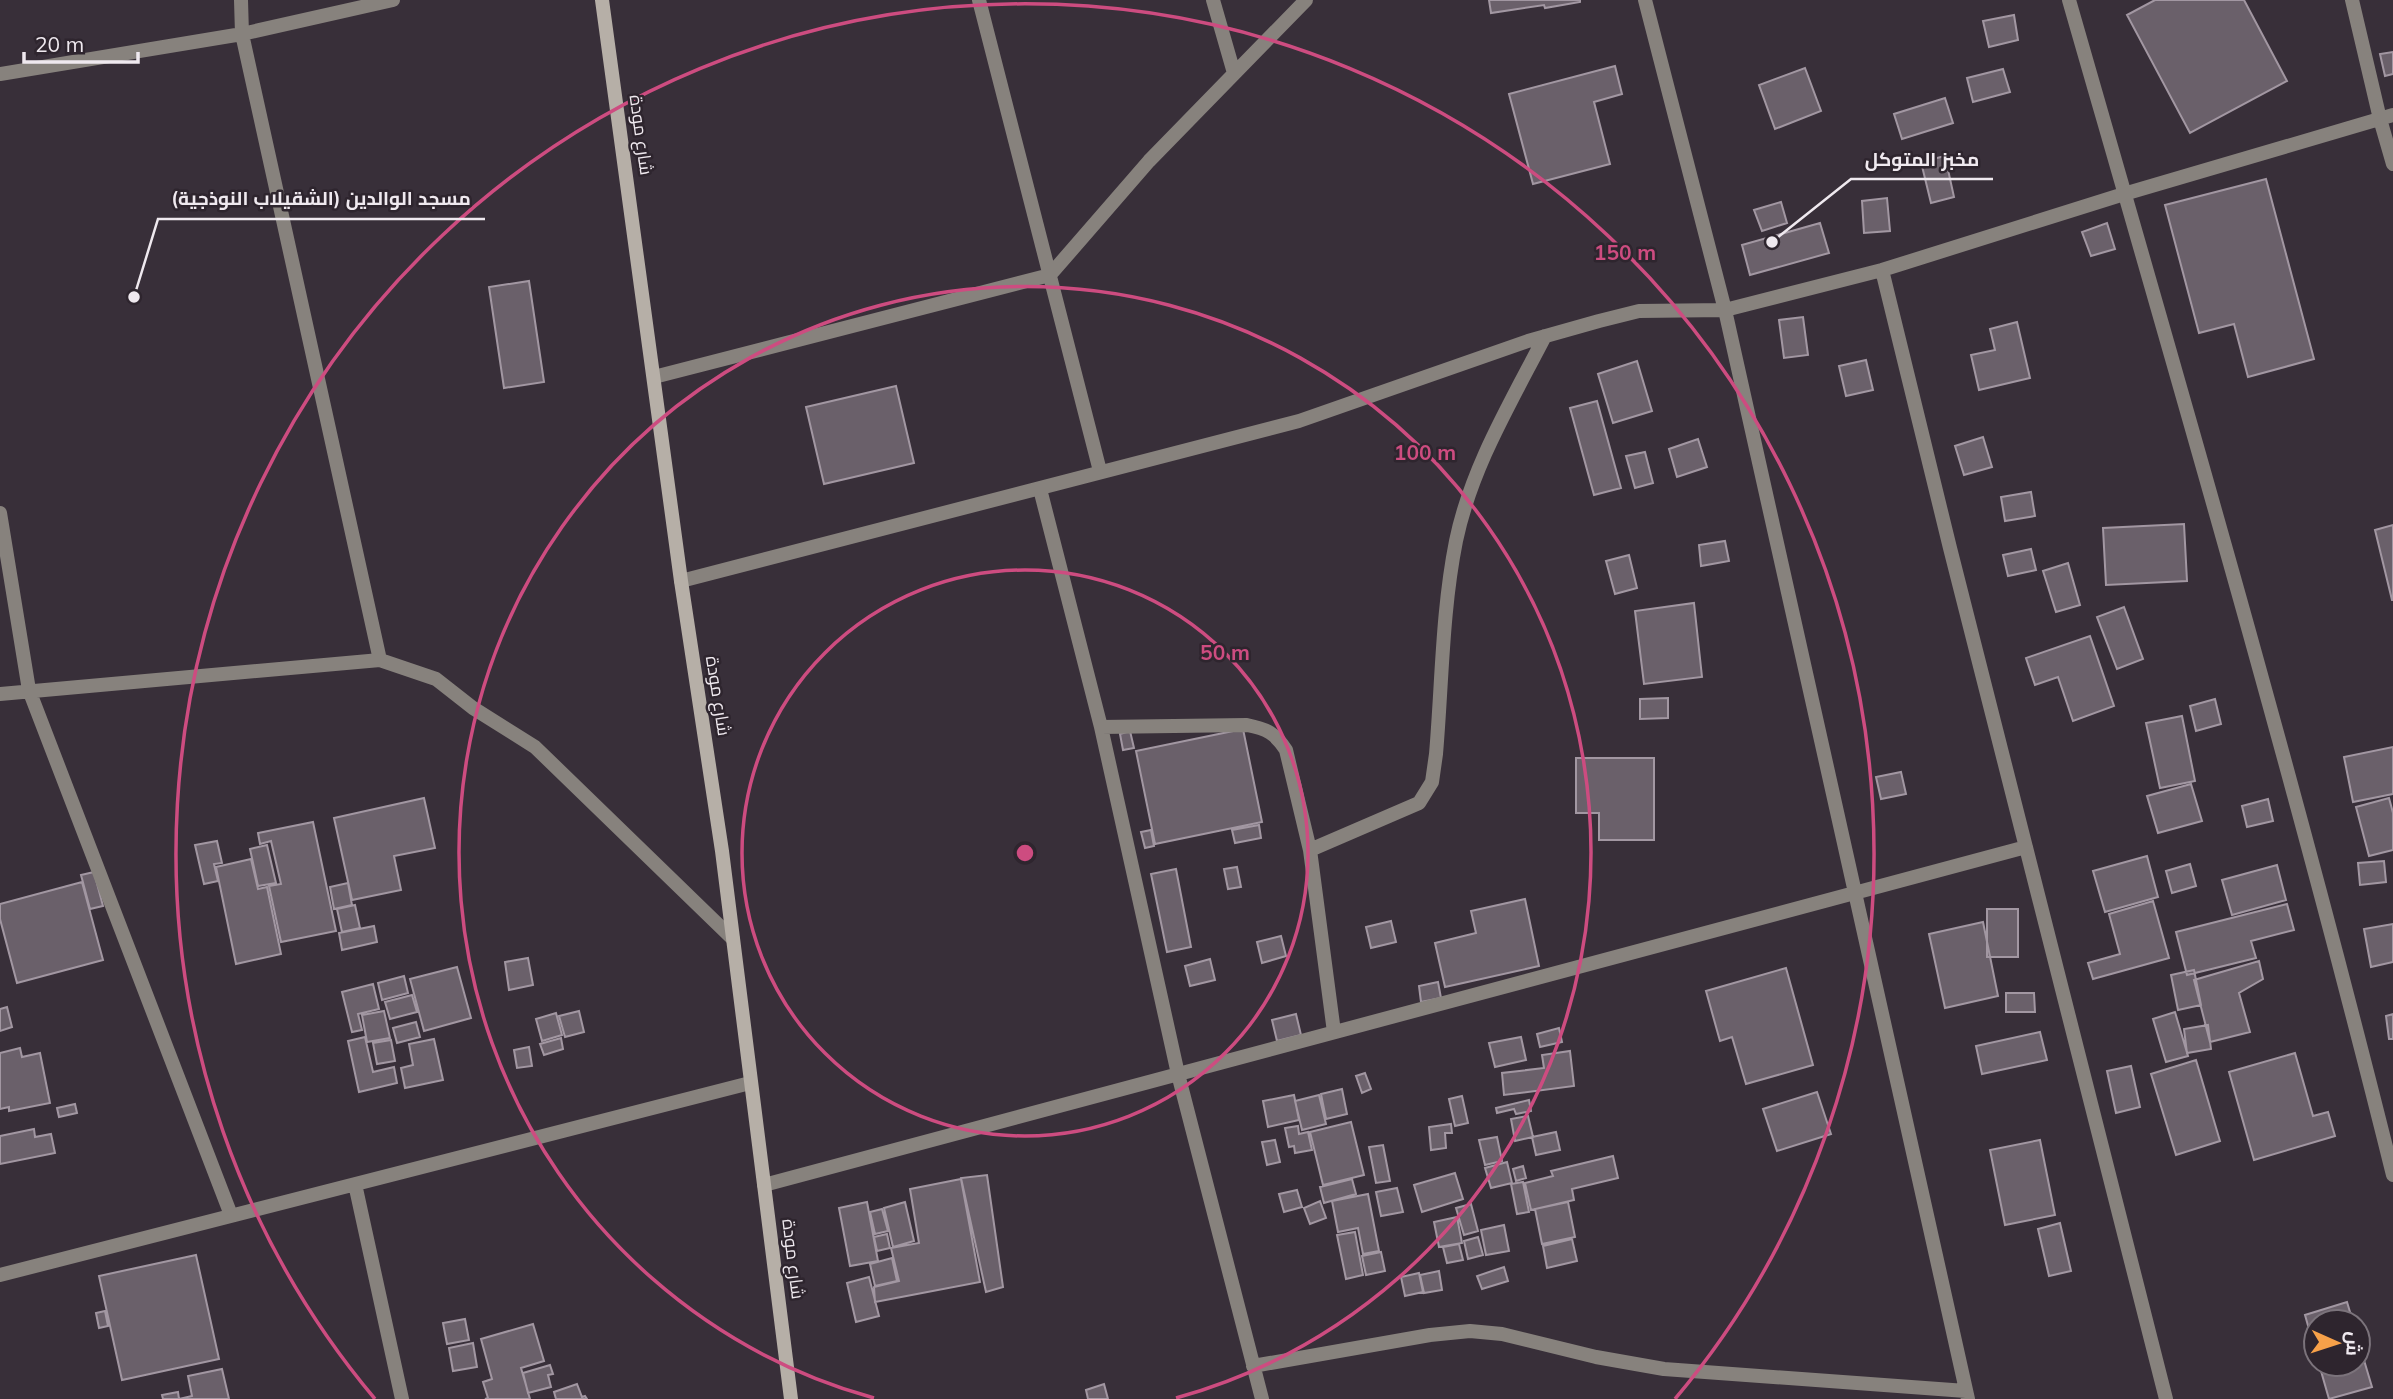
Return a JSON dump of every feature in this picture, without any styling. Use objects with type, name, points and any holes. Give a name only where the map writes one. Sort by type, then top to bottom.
[{"type":"street","points":[[241,0],[242,34],[380,660]]},
{"type":"street","points":[[0,74],[242,34],[393,0]]},
{"type":"street","name":"شارع مودة","points":[[602,0],[733,939],[791,1399]]},
{"type":"street","points":[[979,0],[1100,471]]},
{"type":"street","points":[[1213,0],[1234,73]]},
{"type":"street","points":[[654,377],[1050,275],[1149,161],[1306,0]]},
{"type":"street","points":[[1253,1366],[1430,1335],[1470,1331],[1502,1334],[1596,1357],[1664,1369],[1967,1395],[1725,310],[1645,0]]},
{"type":"street","points":[[2069,0],[2244,610],[2325,908],[2393,1175]]},
{"type":"street","points":[[2352,0],[2386,117],[2393,164]]},
{"type":"street","points":[[681,581],[1299,421],[1545,336],[1639,311],[1725,310],[1882,270],[2124,194],[2386,117]]},
{"type":"street","points":[[1882,270],[2166,1399]]},
{"type":"street","points":[[1310,850],[1419,803],[1432,782],[1456,539],[1482,458],[1545,336]]},
{"type":"street","points":[[1040,489],[1101,727],[1178,1074],[1262,1399]]},
{"type":"street","points":[[0,513],[29,690],[231,1215]]},
{"type":"street","points":[[0,694],[380,660],[436,679],[474,708],[535,747],[733,939]]},
{"type":"street","points":[[1101,727],[1247,725],[1267,729],[1278,737],[1286,750],[1310,850],[1334,1032]]},
{"type":"street","points":[[764,1185],[2026,847]]},
{"type":"street","points":[[0,1275],[750,1083]]},
{"type":"street","points":[[355,1184],[402,1399]]},
{"type":"building","points":[[1489,0],[1580,0],[1580,2],[1491,13]]},
{"type":"building","points":[[2155,0],[2244,0],[2287,81],[2190,133],[2127,15]]},
{"type":"building","points":[[2014,15],[2018,40],[1989,47],[1983,21]]},
{"type":"building","points":[[2393,52],[2393,74],[2385,76],[2380,54]]},
{"type":"building","points":[[1615,66],[1622,94],[1594,102],[1610,164],[1533,184],[1509,94]]},
{"type":"building","points":[[1805,68],[1821,111],[1775,129],[1759,85]]},
{"type":"building","points":[[2003,69],[2010,92],[1973,102],[1967,78]]},
{"type":"building","points":[[1945,98],[1953,123],[1902,139],[1894,114]]},
{"type":"building","points":[[1945,156],[1954,197],[1931,203],[1921,162]]},
{"type":"building","points":[[2266,179],[2314,359],[2248,377],[2234,324],[2199,333],[2165,205]]},
{"type":"building","points":[[1887,198],[1890,231],[1864,233],[1862,201]]},
{"type":"building","points":[[1781,202],[1787,223],[1762,231],[1754,210]]},
{"type":"building","points":[[1820,223],[1829,253],[1750,275],[1742,245]]},
{"type":"building","points":[[2107,223],[2115,249],[2091,256],[2082,232]]},
{"type":"building","points":[[529,281],[544,382],[504,388],[489,287]]},
{"type":"building","points":[[1803,317],[1808,355],[1784,358],[1779,320]]},
{"type":"building","points":[[2017,322],[2030,378],[1979,390],[1971,355],[1995,350],[1990,329]]},
{"type":"building","points":[[1866,360],[1873,390],[1846,396],[1839,366]]},
{"type":"building","points":[[1637,361],[1652,411],[1613,423],[1598,374]]},
{"type":"building","points":[[896,386],[914,463],[824,484],[806,407]]},
{"type":"building","points":[[1597,401],[1621,488],[1594,495],[1570,408]]},
{"type":"building","points":[[1983,437],[1992,467],[1964,475],[1955,446]]},
{"type":"building","points":[[1698,439],[1707,467],[1677,477],[1669,449]]},
{"type":"building","points":[[1645,452],[1653,483],[1635,488],[1626,456]]},
{"type":"building","points":[[2031,492],[2035,516],[2005,521],[2001,497]]},
{"type":"building","points":[[2184,524],[2187,581],[2106,585],[2103,528]]},
{"type":"building","points":[[2393,525],[2393,600],[2392,600],[2375,530]]},
{"type":"building","points":[[1725,541],[1729,561],[1701,566],[1699,545]]},
{"type":"building","points":[[2031,549],[2036,570],[2008,576],[2003,555]]},
{"type":"building","points":[[1629,555],[1637,588],[1615,594],[1606,561]]},
{"type":"building","points":[[2068,563],[2080,605],[2056,612],[2043,571]]},
{"type":"building","points":[[1694,603],[1702,677],[1644,684],[1635,611]]},
{"type":"building","points":[[2124,607],[2143,659],[2117,669],[2097,617]]},
{"type":"building","points":[[2090,636],[2114,706],[2073,721],[2058,677],[2035,685],[2026,658]]},
{"type":"building","points":[[1668,698],[1668,718],[1640,719],[1640,699]]},
{"type":"building","points":[[2215,699],[2221,724],[2196,731],[2190,706]]},
{"type":"building","points":[[2182,716],[2195,781],[2160,788],[2146,723]]},
{"type":"building","points":[[1243,729],[1262,822],[1155,844],[1136,751]]},
{"type":"building","points":[[1130,731],[1134,748],[1123,750],[1120,734]]},
{"type":"building","points":[[2393,747],[2393,794],[2353,802],[2344,757]]},
{"type":"building","points":[[1576,758],[1654,758],[1654,840],[1599,840],[1599,813],[1576,813]]},
{"type":"building","points":[[1901,772],[1906,794],[1881,799],[1876,777]]},
{"type":"building","points":[[2191,784],[2202,821],[2158,833],[2147,796]]},
{"type":"building","points":[[424,798],[435,848],[394,856],[401,890],[352,900],[334,818]]},
{"type":"building","points":[[2389,798],[2393,813],[2393,850],[2369,856],[2356,807]]},
{"type":"building","points":[[2268,799],[2273,821],[2247,827],[2242,806]]},
{"type":"building","points":[[313,822],[336,931],[281,942],[269,886],[281,884],[271,841],[260,844],[258,833]]},
{"type":"building","points":[[1259,825],[1261,838],[1235,843],[1232,830]]},
{"type":"building","points":[[1151,830],[1154,846],[1145,848],[1141,832]]},
{"type":"building","points":[[217,841],[222,863],[214,864],[218,881],[204,884],[195,845]]},
{"type":"building","points":[[267,845],[276,883],[258,886],[250,849]]},
{"type":"building","points":[[2147,856],[2158,897],[2105,912],[2093,871]]},
{"type":"building","points":[[251,859],[258,889],[267,887],[281,954],[236,964],[216,867]]},
{"type":"building","points":[[2384,861],[2386,882],[2360,885],[2358,863]]},
{"type":"building","points":[[2190,864],[2196,886],[2172,893],[2166,871]]},
{"type":"building","points":[[2277,865],[2286,900],[2232,915],[2222,880]]},
{"type":"building","points":[[1237,867],[1241,887],[1228,889],[1224,869]]},
{"type":"building","points":[[1176,869],[1191,947],[1167,952],[1151,874]]},
{"type":"building","points":[[94,872],[103,906],[90,909],[81,875]]},
{"type":"building","points":[[82,882],[103,960],[17,983],[0,919],[0,904]]},
{"type":"building","points":[[348,883],[352,905],[334,909],[330,887]]},
{"type":"building","points":[[1525,899],[1539,966],[1445,987],[1435,943],[1476,933],[1471,911]]},
{"type":"building","points":[[2153,901],[2169,958],[2093,979],[2088,963],[2120,954],[2109,914]]},
{"type":"building","points":[[2287,904],[2294,930],[2251,941],[2256,958],[2187,975],[2176,932]]},
{"type":"building","points":[[355,905],[360,928],[342,932],[337,909]]},
{"type":"building","points":[[1987,909],[2018,909],[2018,957],[1987,957]]},
{"type":"building","points":[[1391,921],[1396,942],[1371,948],[1366,927]]},
{"type":"building","points":[[1983,922],[1998,996],[1945,1008],[1929,934]]},
{"type":"building","points":[[2393,924],[2393,962],[2371,967],[2364,929]]},
{"type":"building","points":[[374,926],[377,942],[342,950],[339,933]]},
{"type":"building","points":[[1281,936],[1286,956],[1262,963],[1257,942]]},
{"type":"building","points":[[528,958],[533,985],[509,990],[505,962]]},
{"type":"building","points":[[1210,959],[1215,980],[1190,986],[1185,966]]},
{"type":"building","points":[[2259,961],[2263,979],[2239,993],[2250,1032],[2210,1042],[2194,980]]},
{"type":"building","points":[[457,967],[471,1018],[424,1031],[410,979]]},
{"type":"building","points":[[1786,968],[1813,1065],[1746,1084],[1732,1037],[1720,1041],[1706,991]]},
{"type":"building","points":[[2194,970],[2201,1005],[2178,1010],[2171,975]]},
{"type":"building","points":[[404,976],[408,993],[382,1000],[378,983]]},
{"type":"building","points":[[1438,982],[1441,998],[1421,1002],[1419,986]]},
{"type":"building","points":[[373,984],[379,1009],[358,1014],[362,1030],[352,1032],[342,992]]},
{"type":"building","points":[[2006,993],[2034,993],[2035,1012],[2006,1012]]},
{"type":"building","points":[[412,995],[417,1012],[390,1019],[385,1002]]},
{"type":"building","points":[[7,1007],[12,1027],[0,1031],[0,1009]]},
{"type":"building","points":[[384,1011],[390,1038],[367,1042],[362,1015]]},
{"type":"building","points":[[579,1011],[584,1032],[565,1037],[559,1016]]},
{"type":"building","points":[[2175,1012],[2188,1056],[2166,1062],[2153,1019]]},
{"type":"building","points":[[556,1013],[562,1035],[542,1041],[536,1019]]},
{"type":"building","points":[[1296,1014],[1301,1035],[1277,1041],[1272,1020]]},
{"type":"building","points":[[2393,1014],[2393,1039],[2389,1039],[2386,1016]]},
{"type":"building","points":[[416,1022],[420,1037],[397,1043],[393,1028]]},
{"type":"building","points":[[2208,1025],[2211,1049],[2187,1053],[2184,1029]]},
{"type":"building","points":[[1559,1028],[1562,1042],[1540,1047],[1537,1034]]},
{"type":"building","points":[[2040,1032],[2047,1060],[1982,1074],[1976,1046]]},
{"type":"building","points":[[365,1037],[373,1072],[394,1067],[397,1083],[359,1092],[348,1041]]},
{"type":"building","points":[[1521,1037],[1526,1060],[1495,1067],[1489,1043]]},
{"type":"building","points":[[561,1038],[563,1049],[544,1055],[540,1044]]},
{"type":"building","points":[[434,1039],[443,1080],[405,1088],[401,1068],[413,1065],[409,1044]]},
{"type":"building","points":[[391,1040],[395,1061],[377,1064],[373,1043]]},
{"type":"building","points":[[529,1047],[532,1066],[517,1068],[514,1050]]},
{"type":"building","points":[[20,1048],[22,1057],[40,1053],[50,1103],[9,1111],[9,1107],[0,1109],[0,1053]]},
{"type":"building","points":[[1570,1051],[1574,1086],[1504,1095],[1502,1073],[1544,1068],[1542,1055]]},
{"type":"building","points":[[2295,1053],[2313,1116],[2328,1112],[2335,1136],[2254,1160],[2229,1072]]},
{"type":"building","points":[[2196,1060],[2220,1141],[2176,1155],[2151,1074]]},
{"type":"building","points":[[2131,1066],[2140,1107],[2116,1113],[2107,1071]]},
{"type":"building","points":[[1365,1073],[1371,1089],[1362,1093],[1356,1076]]},
{"type":"building","points":[[1342,1089],[1347,1114],[1326,1119],[1321,1094]]},
{"type":"building","points":[[1817,1092],[1831,1134],[1777,1151],[1763,1109]]},
{"type":"building","points":[[1294,1095],[1299,1120],[1268,1127],[1263,1101]]},
{"type":"building","points":[[1319,1095],[1326,1124],[1302,1130],[1295,1101]]},
{"type":"building","points":[[1462,1096],[1468,1123],[1455,1126],[1449,1099]]},
{"type":"building","points":[[1529,1100],[1531,1111],[1516,1114],[1514,1109],[1497,1113],[1496,1108]]},
{"type":"building","points":[[75,1104],[77,1113],[59,1117],[57,1108]]},
{"type":"building","points":[[1528,1116],[1533,1137],[1515,1141],[1511,1119]]},
{"type":"building","points":[[1351,1122],[1364,1175],[1323,1185],[1310,1132]]},
{"type":"building","points":[[1451,1124],[1452,1133],[1445,1133],[1446,1148],[1431,1150],[1429,1127]]},
{"type":"building","points":[[1298,1126],[1299,1134],[1308,1132],[1312,1150],[1295,1153],[1294,1146],[1289,1147],[1285,1128]]},
{"type":"building","points":[[34,1129],[35,1137],[51,1134],[55,1153],[0,1164],[0,1136]]},
{"type":"building","points":[[1556,1132],[1560,1150],[1536,1155],[1532,1137]]},
{"type":"building","points":[[1497,1137],[1502,1161],[1485,1165],[1479,1140]]},
{"type":"building","points":[[1275,1140],[1280,1162],[1267,1165],[1262,1142]]},
{"type":"building","points":[[2040,1140],[2055,1215],[2005,1225],[1990,1150]]},
{"type":"building","points":[[1383,1145],[1390,1181],[1376,1183],[1369,1147]]},
{"type":"building","points":[[1613,1156],[1618,1178],[1572,1189],[1574,1200],[1531,1210],[1525,1183],[1553,1176],[1551,1171]]},
{"type":"building","points":[[1507,1162],[1512,1183],[1491,1188],[1485,1168]]},
{"type":"building","points":[[1523,1166],[1526,1178],[1516,1181],[1513,1169]]},
{"type":"building","points":[[1455,1173],[1463,1199],[1422,1212],[1414,1185]]},
{"type":"building","points":[[987,1175],[1003,1287],[986,1292],[961,1178]]},
{"type":"building","points":[[961,1179],[980,1282],[875,1302],[874,1287],[899,1281],[891,1248],[919,1243],[910,1189]]},
{"type":"building","points":[[1352,1179],[1356,1194],[1324,1203],[1320,1187]]},
{"type":"building","points":[[1523,1182],[1529,1212],[1517,1214],[1511,1184]]},
{"type":"building","points":[[1397,1188],[1403,1212],[1381,1216],[1376,1192]]},
{"type":"building","points":[[1297,1190],[1302,1207],[1284,1212],[1279,1194]]},
{"type":"building","points":[[1368,1194],[1379,1251],[1363,1254],[1358,1228],[1338,1232],[1332,1201]]},
{"type":"building","points":[[1320,1201],[1326,1218],[1310,1224],[1304,1208]]},
{"type":"building","points":[[867,1202],[878,1261],[850,1266],[839,1208]]},
{"type":"building","points":[[905,1202],[914,1241],[893,1247],[884,1208]]},
{"type":"building","points":[[1568,1202],[1575,1237],[1542,1244],[1535,1209]]},
{"type":"building","points":[[1471,1204],[1478,1231],[1464,1235],[1456,1208]]},
{"type":"building","points":[[882,1209],[888,1231],[875,1234],[870,1212]]},
{"type":"building","points":[[1457,1217],[1462,1243],[1439,1247],[1434,1222]]},
{"type":"building","points":[[2060,1223],[2071,1271],[2049,1276],[2038,1229]]},
{"type":"building","points":[[1504,1225],[1509,1251],[1486,1255],[1481,1230]]},
{"type":"building","points":[[1355,1232],[1363,1275],[1346,1279],[1337,1235]]},
{"type":"building","points":[[887,1234],[890,1248],[877,1251],[874,1237]]},
{"type":"building","points":[[1478,1237],[1483,1255],[1468,1259],[1464,1241]]},
{"type":"building","points":[[1572,1239],[1577,1261],[1547,1268],[1543,1246]]},
{"type":"building","points":[[1459,1244],[1463,1260],[1447,1263],[1443,1247]]},
{"type":"building","points":[[1381,1252],[1385,1271],[1366,1275],[1362,1256]]},
{"type":"building","points":[[196,1255],[219,1359],[122,1380],[99,1276]]},
{"type":"building","points":[[892,1258],[897,1281],[875,1286],[870,1264]]},
{"type":"building","points":[[1504,1267],[1508,1281],[1482,1289],[1477,1276]]},
{"type":"building","points":[[1439,1271],[1442,1290],[1424,1293],[1420,1275]]},
{"type":"building","points":[[1419,1273],[1423,1292],[1405,1296],[1401,1277]]},
{"type":"building","points":[[869,1277],[879,1316],[856,1322],[847,1283]]},
{"type":"building","points":[[2347,1302],[2349,1308],[2328,1308]]},
{"type":"building","points":[[105,1311],[108,1326],[99,1328],[96,1313]]},
{"type":"building","points":[[465,1319],[469,1340],[447,1344],[443,1323]]},
{"type":"building","points":[[533,1324],[544,1361],[521,1368],[530,1399],[485,1399],[488,1398],[483,1382],[492,1379],[481,1339]]},
{"type":"building","points":[[473,1343],[477,1367],[453,1371],[449,1348]]},
{"type":"building","points":[[550,1365],[553,1374],[548,1375],[551,1387],[528,1393],[523,1373]]},
{"type":"building","points":[[222,1369],[229,1399],[179,1399],[192,1396],[188,1376]]},
{"type":"building","points":[[2323,1378],[2369,1378],[2372,1387],[2329,1399]]},
{"type":"building","points":[[577,1384],[582,1397],[587,1399],[556,1399],[554,1392]]},
{"type":"building","points":[[1104,1384],[1108,1399],[1088,1399],[1086,1390]]},
{"type":"building","points":[[178,1392],[179,1399],[163,1399],[162,1395]]},
{"type":"place","name":"مخبز المتوكل","points":[[1772,242]]},
{"type":"place","name":"مسجد الوالدين (الشقيلاب النوذجية)","points":[[134,297]]}]
